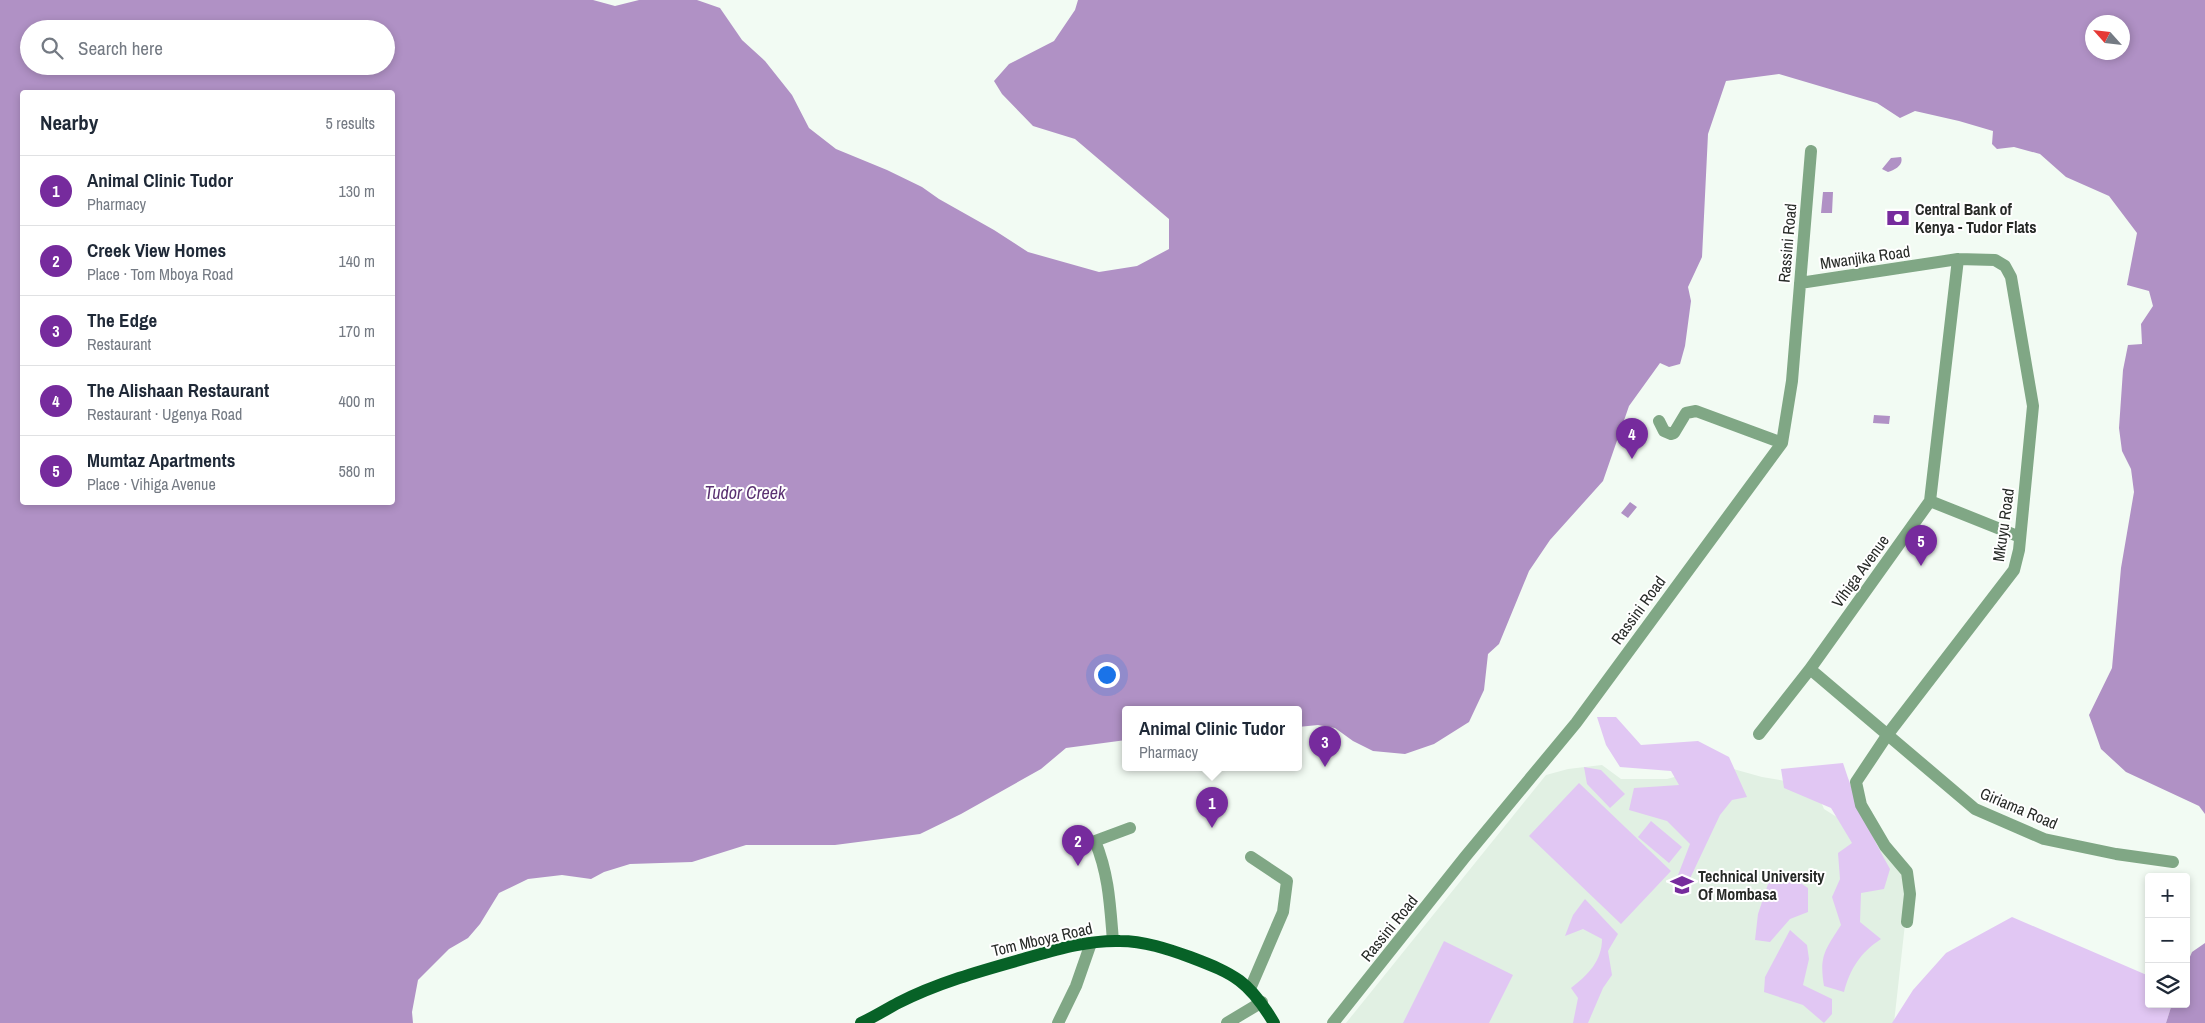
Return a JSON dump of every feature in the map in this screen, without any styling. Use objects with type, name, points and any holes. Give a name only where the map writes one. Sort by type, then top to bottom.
[{"type":"main road","name":"Tom Mboya Road","points":[[861,1023],[874,1020],[898,1004],[940,985],[992,967],[1051,951],[1091,943],[1113,941],[1150,945],[1224,970],[1250,989],[1262,1002],[1274,1023]]},
{"type":"street","name":"Rassini Road","points":[[1333,1023],[1465,857],[1576,724],[1782,443],[1792,381],[1811,151]]},
{"type":"street","name":"Mwanjika Road","points":[[1800,282],[1958,260],[1994,260]]},
{"type":"street","name":"Vihiga Avenue","points":[[1759,734],[1810,669],[1930,501],[1958,260]]},
{"type":"street","name":"Mkuyu Road","points":[[1907,922],[1910,894],[1907,872],[1885,846],[1861,805],[1856,782],[1888,734],[2014,570],[2020,537],[2033,406],[2011,276],[2005,266],[1994,260]]},
{"type":"street","points":[[1659,421],[1664,430],[1671,434],[1674,433],[1686,413],[1696,411],[1782,443]]},
{"type":"street","points":[[1930,501],[2020,537]]},
{"type":"street","name":"Giriama Road","points":[[1810,669],[1975,809],[2044,839],[2116,854],[2173,862]]},
{"type":"street","points":[[1113,941],[1108,882],[1104,863],[1095,840],[1130,828]]},
{"type":"street","points":[[1250,857],[1286,881],[1283,912],[1250,989]]},
{"type":"street","points":[[1058,1023],[1076,986],[1091,943]]},
{"type":"street","points":[[1228,1023],[1262,1002]]},
{"type":"shaded area","points":[[1597,717],[1616,717],[1641,745],[1698,741],[1729,757],[1747,797],[1732,800],[1720,815],[1686,887],[1673,888],[1690,844],[1667,821],[1629,810],[1634,788],[1679,785],[1671,771],[1620,767],[1606,745]]},
{"type":"shaded area","points":[[1843,763],[1864,817],[1890,869],[1884,889],[1861,893],[1860,922],[1881,939],[1867,950],[1857,962],[1849,976],[1844,992],[1824,986],[1822,967],[1827,947],[1841,925],[1832,897],[1840,879],[1838,853],[1852,843],[1831,808],[1784,788],[1781,769]]},
{"type":"shaded area","name":"Technical University Of Mombasa","points":[[1602,765],[1621,779],[1667,779],[1719,765],[1762,777],[1814,786],[1824,809],[1870,838],[1906,875],[1906,915],[1894,1023],[1346,1023],[1546,775],[1568,769]]},
{"type":"shaded area","points":[[1584,767],[1601,770],[1625,794],[1610,808],[1587,784]]},
{"type":"shaded area","points":[[1579,783],[1671,871],[1621,924],[1529,836]]},
{"type":"shaded area","points":[[1651,821],[1682,847],[1669,863],[1638,837]]},
{"type":"shaded area","points":[[1787,874],[1808,888],[1808,912],[1790,919],[1770,942],[1755,940],[1758,914],[1768,884]]},
{"type":"shaded area","points":[[1585,899],[1618,934],[1608,951],[1612,975],[1603,988],[1588,1023],[1573,1023],[1578,998],[1571,988],[1583,978],[1597,961],[1602,939],[1583,929],[1565,936],[1573,915]]},
{"type":"shaded area","points":[[2012,917],[2145,974],[2145,1008],[2171,1008],[2166,1023],[1892,1023],[1913,990],[1946,953]]},
{"type":"shaded area","points":[[1790,930],[1807,945],[1809,959],[1803,985],[1832,999],[1832,1014],[1824,1023],[1803,1005],[1764,992],[1765,977]]},
{"type":"shaded area","points":[[1444,941],[1513,975],[1489,1023],[1403,1023]]},
{"type":"water","name":"Tudor Creek","points":[[0,0],[593,0],[615,6],[639,0],[697,0],[720,8],[742,40],[765,61],[792,95],[809,128],[836,149],[922,187],[1028,252],[1099,272],[1137,266],[1169,249],[1169,219],[1075,139],[1033,126],[1002,94],[994,81],[1009,64],[1054,41],[1075,10],[1078,0],[2205,0],[2205,814],[2199,806],[2126,772],[2101,749],[2089,715],[2112,668],[2121,568],[2134,492],[2131,469],[2122,451],[2119,428],[2123,370],[2128,345],[2142,344],[2141,324],[2153,306],[2149,291],[2127,285],[2137,233],[2109,196],[2066,177],[2040,154],[2014,147],[1997,149],[1992,144],[1993,131],[1915,111],[1900,118],[1877,103],[1779,74],[1726,81],[1708,134],[1702,257],[1688,287],[1691,301],[1685,346],[1680,364],[1669,367],[1660,363],[1629,406],[1603,481],[1550,540],[1529,571],[1499,644],[1488,654],[1484,690],[1469,722],[1434,744],[1405,754],[1373,751],[1353,741],[1335,728],[1318,725],[1302,727],[1302,706],[1122,706],[1122,741],[1066,748],[1041,769],[961,814],[920,834],[835,845],[746,845],[692,862],[630,864],[604,872],[591,879],[562,875],[528,879],[499,893],[480,924],[468,938],[449,949],[418,980],[412,1012],[413,1023],[0,1023]]},
{"type":"water","points":[[1901,157],[1900,165],[1896,168],[1888,172],[1882,169],[1891,158]]},
{"type":"water","points":[[1823,192],[1833,192],[1832,213],[1821,213]]},
{"type":"water","points":[[1874,415],[1890,416],[1889,424],[1873,423]]},
{"type":"water","points":[[1630,502],[1637,507],[1628,518],[1621,513]]},
{"type":"water","points":[[2205,943],[2205,1023],[2166,1023],[2171,1008],[2190,1008],[2190,957],[2192,952]]},
{"type":"place","name":"Central Bank of Kenya - Tudor Flats","points":[[1898,218]]},
{"type":"place","name":"The Alishaan Restaurant","points":[[1632,459]]},
{"type":"place","name":"Mumtaz Apartments","points":[[1921,566]]},
{"type":"place","name":"The Edge","points":[[1325,767]]},
{"type":"place","name":"Animal Clinic Tudor","points":[[1212,828]]},
{"type":"place","name":"Creek View Homes","points":[[1078,866]]},
{"type":"place","name":"Technical University Of Mombasa","points":[[1682,885]]}]
